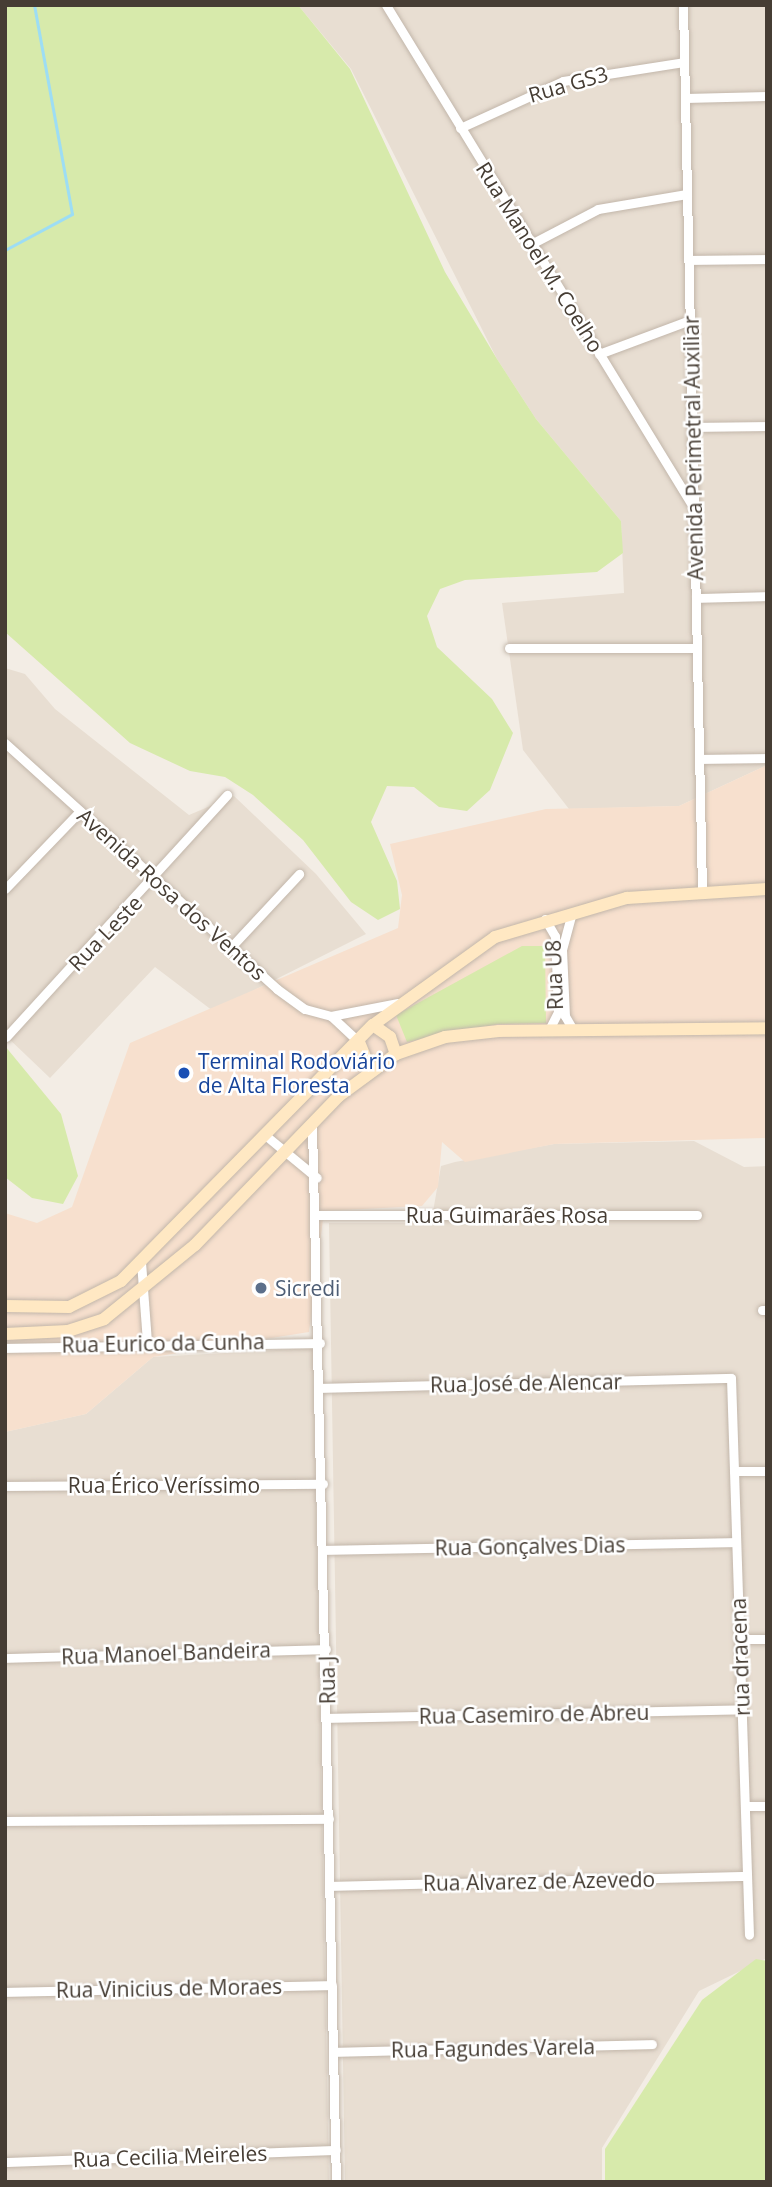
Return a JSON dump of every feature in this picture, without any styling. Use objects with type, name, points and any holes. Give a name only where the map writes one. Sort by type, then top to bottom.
[{"type":"street","name":"Avenida Perimetral Auxiliar","points":[[683,5],[702,891]]},
{"type":"street","name":"Rua Manoel M. Coelho","points":[[388,6],[694,508]]},
{"type":"street","name":"Rua GS3","points":[[460,128],[563,81],[684,62]]},
{"type":"street","points":[[685,98],[767,96]]},
{"type":"street","points":[[533,243],[598,209],[687,194]]},
{"type":"street","points":[[689,260],[767,258]]},
{"type":"street","points":[[600,354],[690,320]]},
{"type":"street","points":[[692,427],[767,426]]},
{"type":"street","points":[[696,598],[767,596]]},
{"type":"street","points":[[509,648],[697,648]]},
{"type":"street","name":"Avenida Rosa dos Ventos","points":[[6,744],[231,947],[305,1009],[331,1016],[348,1028],[359,1042]]},
{"type":"street","points":[[699,759],[767,758]]},
{"type":"street","name":"Rua Leste","points":[[6,1037],[156,880],[227,795]]},
{"type":"street","points":[[5,889],[80,811]]},
{"type":"street","points":[[231,947],[299,874]]},
{"type":"street","points":[[5,1306],[69,1307],[121,1281],[373,1025],[397,1003],[495,937],[584,908],[702,891],[767,889]]},
{"type":"street","name":"Rua U8","points":[[573,1030],[565,1016],[558,933],[570,916],[584,908]]},
{"type":"street","name":"Rua U8","points":[[545,919],[558,933]]},
{"type":"street","name":"Rua U8","points":[[549,1030],[558,1012],[560,974]]},
{"type":"street","points":[[331,1016],[397,1003]]},
{"type":"street","points":[[348,1028],[373,1025],[390,1037],[396,1054]]},
{"type":"street","points":[[5,1334],[67,1337],[104,1319],[195,1245],[285,1149],[371,1071],[396,1054],[445,1037],[549,1030],[767,1028]]},
{"type":"street","points":[[359,1042],[371,1071]]},
{"type":"street","name":"Rua J","points":[[312,1126],[317,1178],[336,2182]]},
{"type":"street","points":[[265,1135],[317,1178]]},
{"type":"street","name":"Rua Guimarães Rosa","points":[[317,1215],[697,1215]]},
{"type":"street","points":[[141,1262],[146,1285],[147,1342]]},
{"type":"street","name":"Rua Eurico da Cunha","points":[[5,1348],[67,1337],[147,1342],[320,1343]]},
{"type":"street","name":"Rua José de Alencar","points":[[321,1388],[732,1378]]},
{"type":"street","name":"rua dracena","points":[[732,1378],[749,1935]]},
{"type":"street","points":[[734,1471],[767,1471]]},
{"type":"street","name":"Rua Érico Veríssimo","points":[[5,1486],[323,1484]]},
{"type":"street","name":"Rua Gonçalves Dias","points":[[324,1550],[736,1542]]},
{"type":"street","points":[[740,1639],[767,1639]]},
{"type":"street","name":"Rua Manoel Bandeira","points":[[5,1658],[326,1649]]},
{"type":"street","name":"Rua Casemiro de Abreu","points":[[327,1718],[742,1709]]},
{"type":"street","points":[[745,1806],[767,1805]]},
{"type":"street","points":[[5,1821],[329,1819]]},
{"type":"street","name":"Rua Alvarez de Azevedo","points":[[331,1886],[747,1876]]},
{"type":"street","name":"Rua Vinicius de Moraes","points":[[5,1992],[332,1985]]},
{"type":"street","name":"Rua Fagundes Varela","points":[[334,2052],[652,2044]]},
{"type":"street","name":"Rua Cecilia Meireles","points":[[5,2162],[336,2150]]},
{"type":"shaded area","points":[[298,5],[767,5],[767,765],[679,806],[569,809],[523,750],[502,603],[624,593],[621,521],[536,419],[497,359],[351,69]]},
{"type":"shaded area","points":[[5,668],[25,674],[55,709],[189,815],[234,796],[316,874],[366,934],[213,1011],[155,967],[50,1078],[5,1035]]},
{"type":"shaded area","points":[[767,765],[767,1138],[554,1144],[465,1162],[442,1142],[438,1187],[422,1206],[324,1211],[309,1332],[153,1357],[86,1414],[5,1432],[5,1213],[37,1223],[72,1207],[130,1043],[398,928],[402,895],[390,844],[546,809],[679,806]]},
{"type":"shaded area","points":[[694,1141],[744,1167],[767,1166],[767,1958],[699,1991],[602,2148],[602,2182],[345,2182],[329,1223],[431,1223],[441,1166],[455,1162],[554,1144]]},
{"type":"shaded area","points":[[313,1348],[329,2182],[5,2182],[5,1432],[86,1414],[153,1357]]},
{"type":"green space","points":[[5,5],[298,5],[350,69],[445,272],[497,359],[536,419],[621,521],[623,553],[597,572],[465,580],[440,589],[427,616],[437,647],[492,699],[513,733],[490,790],[467,811],[439,807],[414,787],[387,786],[371,822],[397,881],[400,909],[378,920],[351,902],[303,840],[253,795],[225,777],[190,771],[130,743],[5,632]]},
{"type":"green space","points":[[522,946],[545,946],[546,1023],[498,1024],[407,1042],[396,1015]]},
{"type":"green space","points":[[5,1046],[61,1114],[78,1176],[63,1204],[32,1198],[5,1177]]},
{"type":"green space","points":[[756,1959],[767,1961],[767,2182],[605,2182],[605,2149],[702,2000]]},
{"type":"waterway","points":[[5,250],[72,214],[34,5]]},
{"type":"place","name":"Terminal Rodoviário de Alta Floresta","points":[[184,1073]]},
{"type":"place","name":"Sicredi","points":[[261,1288]]}]
